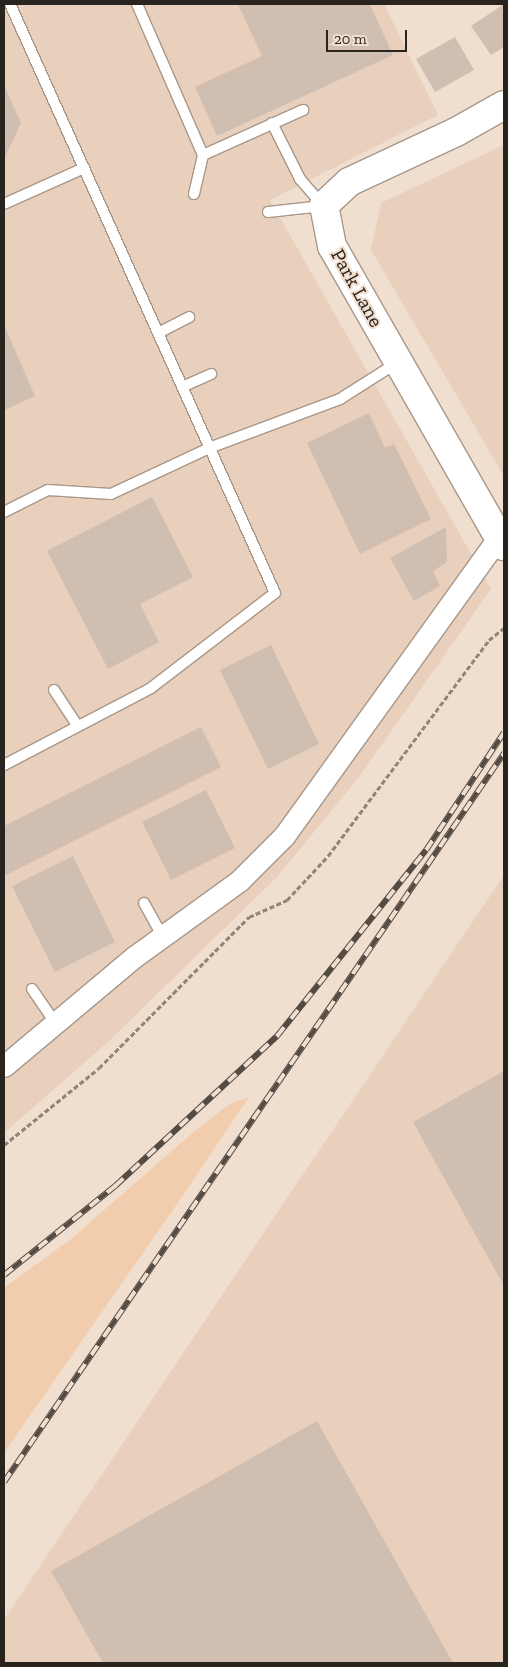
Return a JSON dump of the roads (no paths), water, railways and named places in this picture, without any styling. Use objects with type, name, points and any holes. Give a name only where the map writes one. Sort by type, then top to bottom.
[{"type":"street","points":[[324,205],[348,182],[456,132],[504,105]]},
{"type":"street","name":"Park Lane","points":[[324,205],[332,246],[501,542]]},
{"type":"street","points":[[4,1066],[56,1025],[162,935],[239,881],[284,836],[501,542]]},
{"type":"lane","points":[[4,765],[77,725],[151,688],[274,593],[10,4]]},
{"type":"lane","points":[[137,4],[203,155],[194,194]]},
{"type":"lane","points":[[203,155],[303,110]]},
{"type":"lane","points":[[272,123],[300,180],[324,205]]},
{"type":"lane","points":[[4,204],[84,168]]},
{"type":"lane","points":[[268,212],[324,205]]},
{"type":"lane","points":[[158,333],[189,317]]},
{"type":"lane","points":[[4,512],[48,490],[111,494],[209,448],[340,398],[398,361]]},
{"type":"lane","points":[[182,387],[211,374]]},
{"type":"lane","points":[[54,690],[77,725]]},
{"type":"lane","points":[[144,903],[162,935]]},
{"type":"lane","points":[[32,989],[56,1025]]},
{"type":"railway","points":[[4,1275],[115,1186],[277,1036],[426,850],[504,732]]},
{"type":"railway","points":[[4,1482],[504,753]]}]
